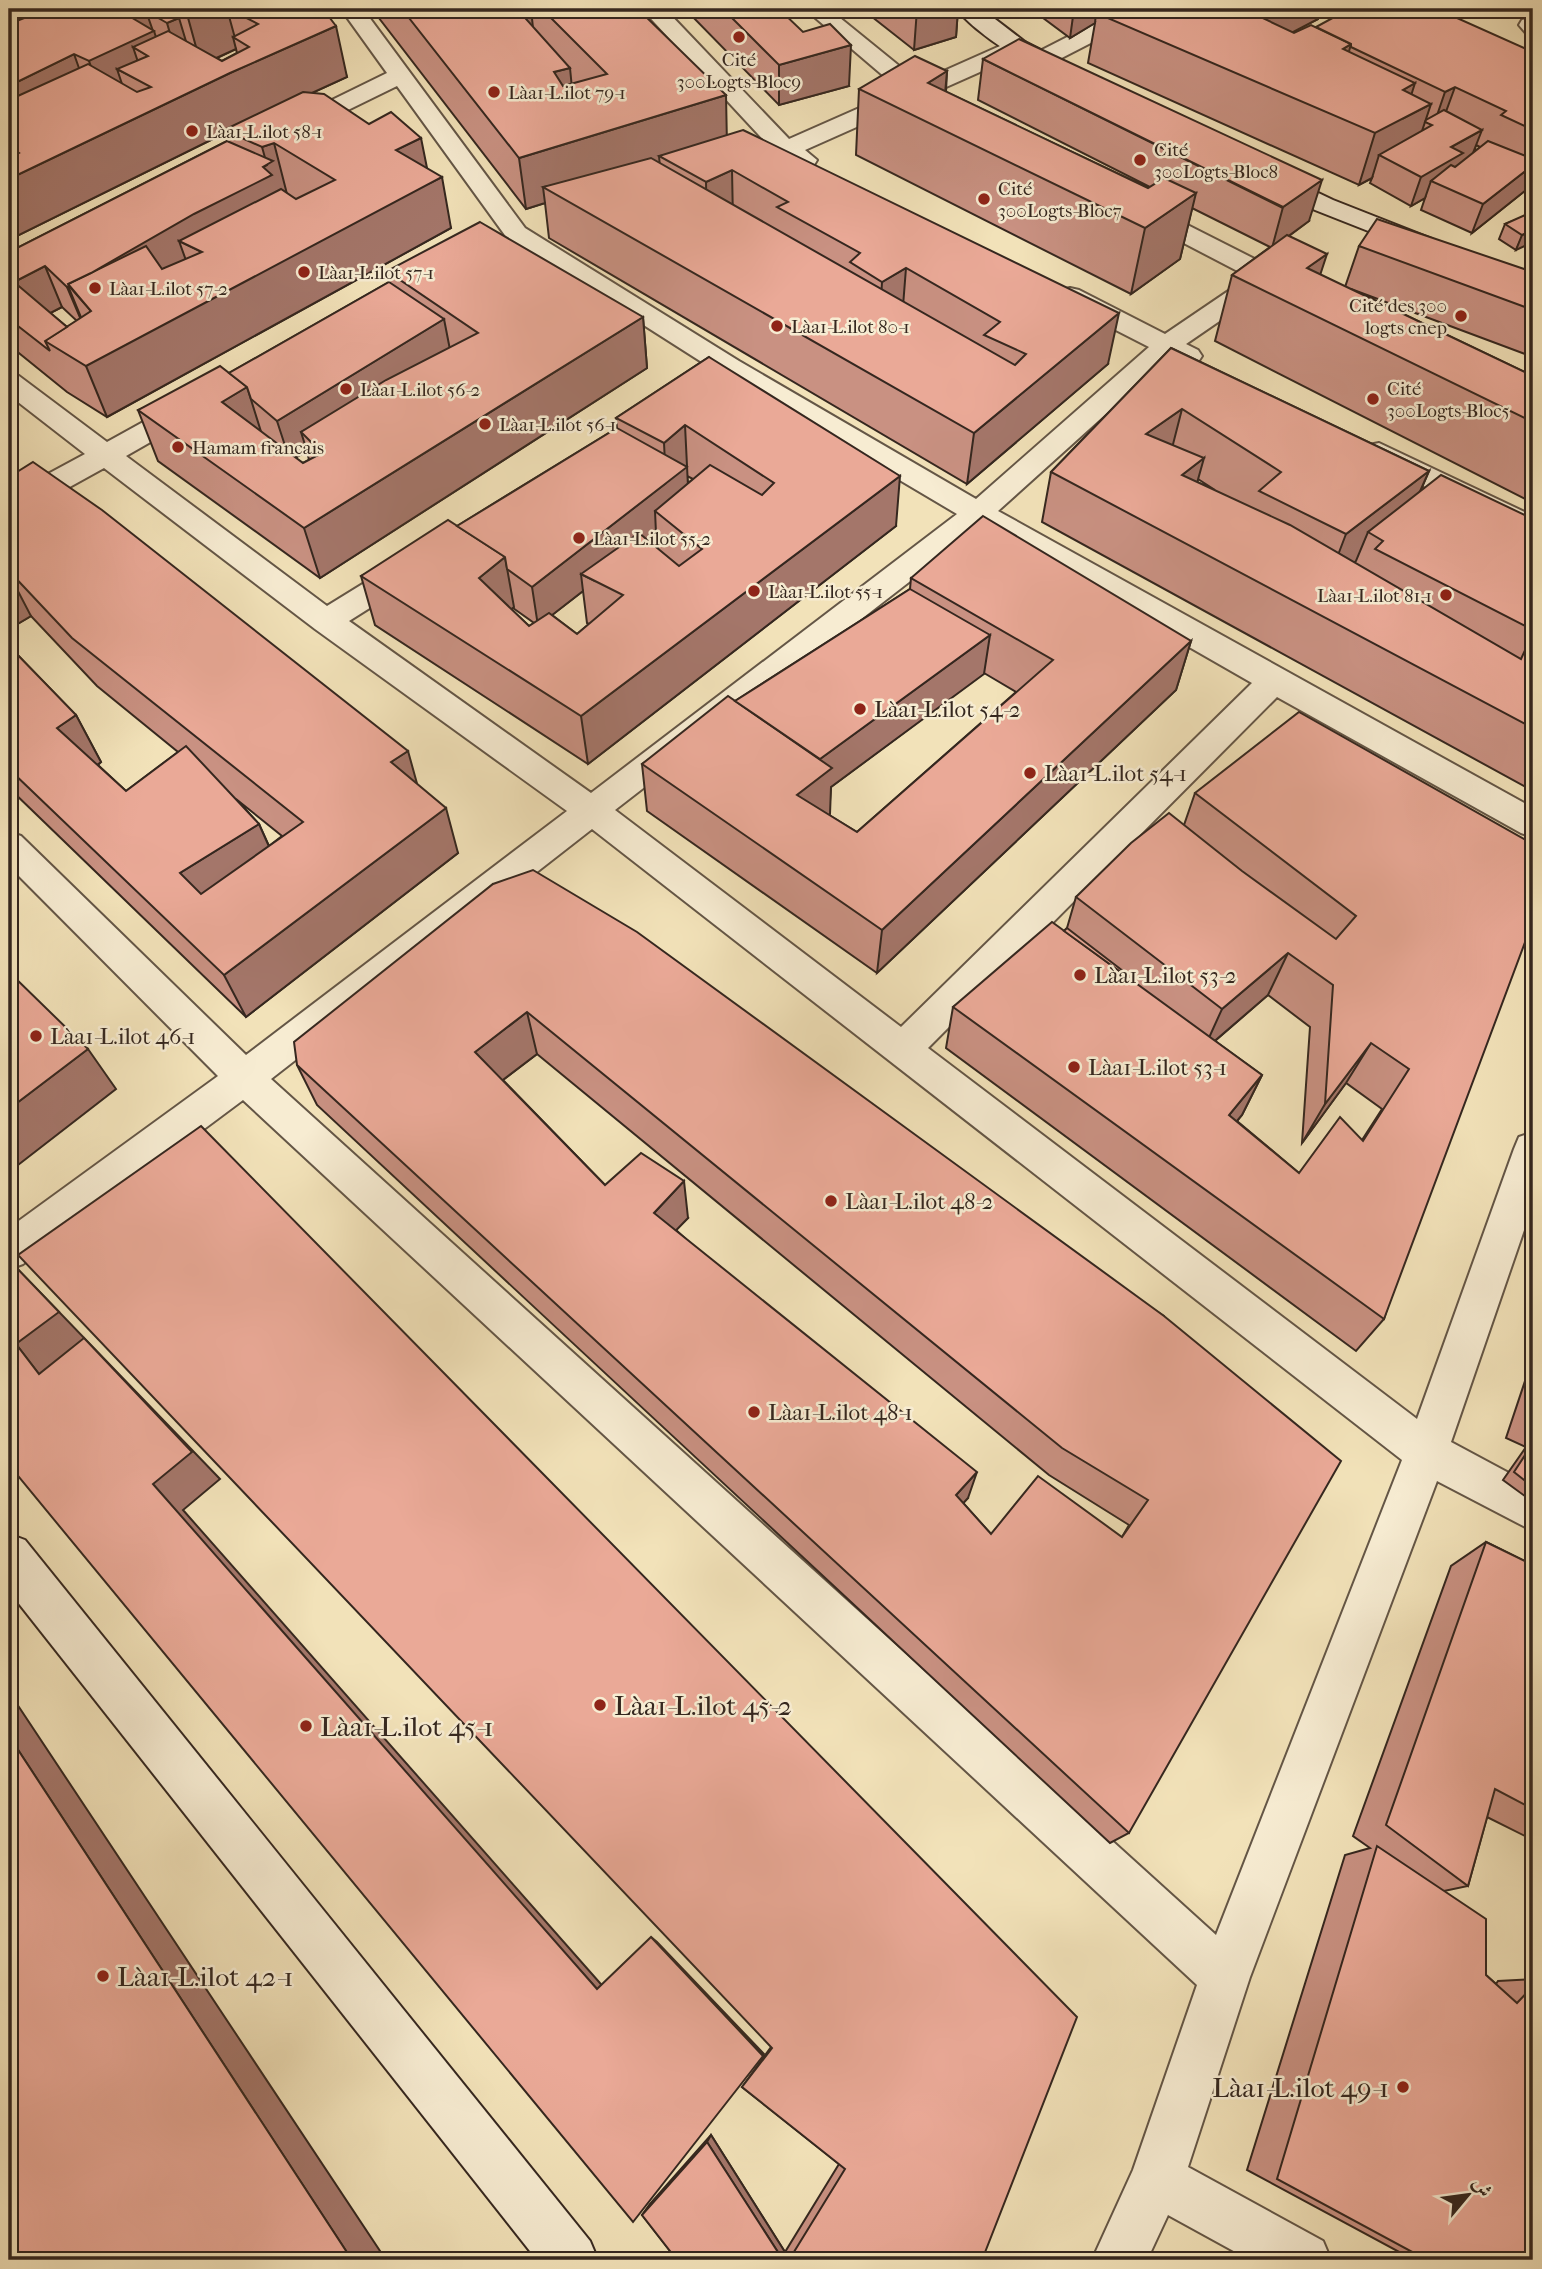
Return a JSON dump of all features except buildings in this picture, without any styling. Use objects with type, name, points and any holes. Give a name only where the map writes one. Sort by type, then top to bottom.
[{"type":"street","points":[[352,9],[516,235],[718,374],[978,513],[1533,824]]},
{"type":"street","points":[[653,9],[786,150],[823,169]]},
{"type":"street","points":[[816,9],[916,92],[952,111]]},
{"type":"street","points":[[968,9],[1017,47],[1079,78]]},
{"type":"street","points":[[1042,59],[1139,9]]},
{"type":"street","points":[[709,174],[786,150],[1017,47]]},
{"type":"street","points":[[278,136],[400,76]]},
{"type":"street","points":[[1250,167],[1324,205],[1439,250]]},
{"type":"street","points":[[1121,201],[1304,294]]},
{"type":"street","points":[[9,1251],[244,1078],[978,513],[1167,345],[1266,277]]},
{"type":"street","points":[[1044,282],[1216,370]]},
{"type":"street","points":[[9,382],[327,621],[591,810],[1426,1452],[1533,1509]]},
{"type":"street","points":[[9,508],[213,396]]},
{"type":"street","points":[[1362,443],[1533,528]]},
{"type":"street","points":[[327,621],[430,556]]},
{"type":"street","points":[[902,1050],[1274,681]]},
{"type":"street","points":[[9,845],[244,1078],[1225,1977]]},
{"type":"street","points":[[1119,2260],[1157,2179],[1225,1977],[1426,1452],[1533,1149]]},
{"type":"street","points":[[9,1556],[570,2260]]},
{"type":"street","points":[[1157,2179],[1304,2260]]},
{"type":"place","name":"Cité 300Logts-Bloc9","points":[[739,37]]},
{"type":"place","name":"Làa1-L.ilot 79-1","points":[[494,92]]},
{"type":"place","name":"Làa1-L.ilot 58-1","points":[[192,131]]},
{"type":"place","name":"Cité 300Logts-Bloc8","points":[[1140,160]]},
{"type":"place","name":"Cité 300Logts-Bloc7","points":[[984,199]]},
{"type":"place","name":"Làa1-L.ilot 57-1","points":[[304,272]]},
{"type":"place","name":"Làa1-L.ilot 57-2","points":[[95,288]]},
{"type":"place","name":"Cité des 300 logts cnep","points":[[1461,316]]},
{"type":"place","name":"Làa1-L.ilot 80-1","points":[[777,326]]},
{"type":"place","name":"Làa1-L.ilot 56-2","points":[[346,389]]},
{"type":"place","name":"Cité 300Logts-Bloc5","points":[[1373,399]]},
{"type":"place","name":"Làa1-L.ilot 56-1","points":[[485,424]]},
{"type":"place","name":"Hamam francais","points":[[178,447]]},
{"type":"place","name":"Làa1-L.ilot 55-2","points":[[579,538]]},
{"type":"place","name":"Làa1-L.ilot 55-1","points":[[754,591]]},
{"type":"place","name":"Làa1-L.ilot 81-1","points":[[1446,595]]},
{"type":"place","name":"Làa1-L.ilot 54-2","points":[[860,709]]},
{"type":"place","name":"Làa1-L.ilot 54-1","points":[[1030,773]]},
{"type":"place","name":"Làa1-L.ilot 53-2","points":[[1080,975]]},
{"type":"place","name":"Làa1-L.ilot 46-1","points":[[36,1036]]},
{"type":"place","name":"Làa1-L.ilot 53-1","points":[[1074,1067]]},
{"type":"place","name":"Làa1-L.ilot 48-2","points":[[831,1201]]},
{"type":"place","name":"Làa1-L.ilot 48-1","points":[[754,1412]]},
{"type":"place","name":"Làa1-L.ilot 45-2","points":[[600,1705]]},
{"type":"place","name":"Làa1-L.ilot 45-1","points":[[306,1726]]},
{"type":"place","name":"Làa1-L.ilot 42-1","points":[[103,1976]]},
{"type":"place","name":"Làa1-L.ilot 49-1","points":[[1403,2087]]}]
